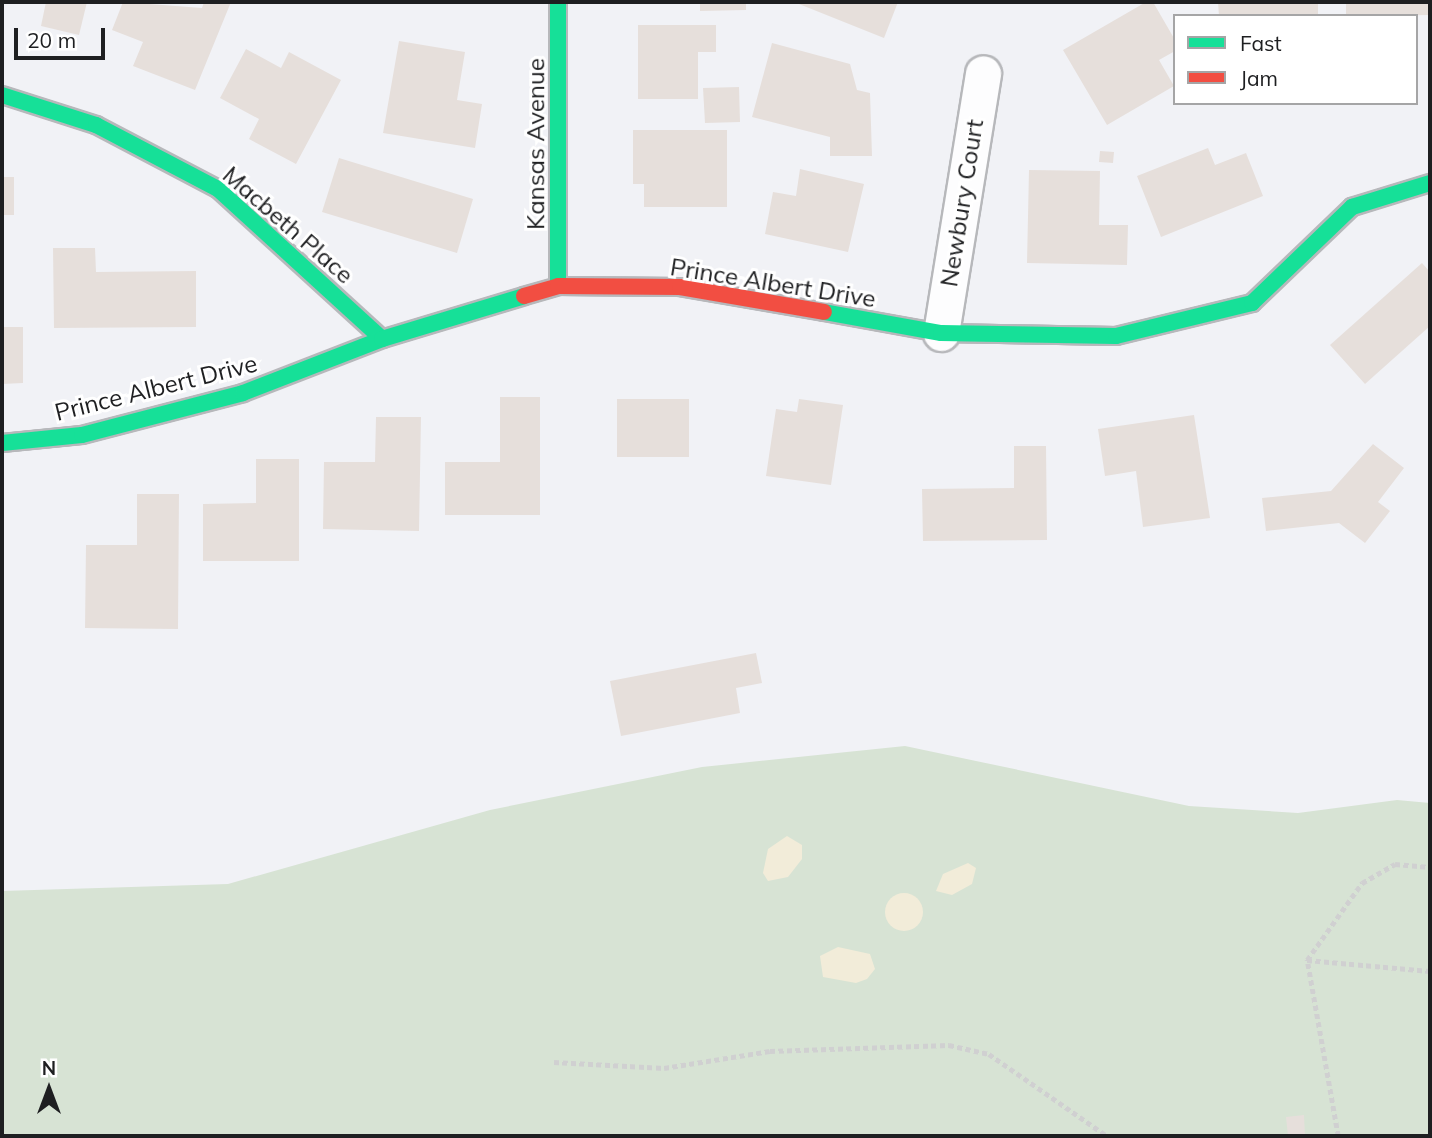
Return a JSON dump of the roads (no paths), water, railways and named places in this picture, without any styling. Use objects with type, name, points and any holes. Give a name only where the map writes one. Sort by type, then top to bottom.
[{"type":"street","name":"Kansas Avenue","points":[[558,2],[558,286]]},
{"type":"street","name":"Newbury Court","points":[[941,333],[983,73]]},
{"type":"street","name":"Macbeth Place","points":[[2,95],[96,125],[218,190],[382,339]]},
{"type":"street","name":"Prince Albert Drive","points":[[2,443],[82,435],[243,393],[382,339],[558,286],[680,287],[941,333],[1116,336],[1252,303],[1352,206],[1430,183]]}]
